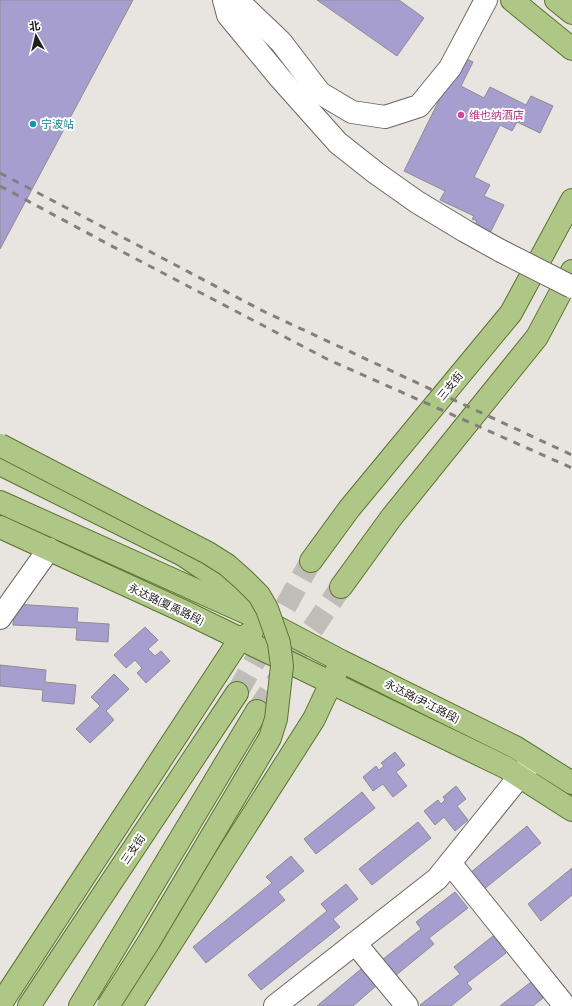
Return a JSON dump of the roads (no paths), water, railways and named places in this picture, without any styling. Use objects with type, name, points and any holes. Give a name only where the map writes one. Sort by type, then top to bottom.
[{"type":"main road","points":[[512,0],[572,49]]},
{"type":"main road","points":[[556,0],[572,13]]},
{"type":"main road","name":"三支街","points":[[311,561],[349,509],[511,312],[572,200]]},
{"type":"main road","points":[[341,587],[391,518],[538,337],[572,271]]},
{"type":"main road","points":[[0,445],[208,553],[227,565],[259,596],[267,609],[279,643],[282,666],[276,719],[270,738],[150,940],[108,1006]]},
{"type":"main road","points":[[0,464],[183,555],[250,602],[269,622]]},
{"type":"main road","points":[[0,502],[269,622]]},
{"type":"main road","name":"永达路(夏禹路段)","points":[[0,527],[240,639],[330,683]]},
{"type":"main road","points":[[0,1005],[240,639],[269,622]]},
{"type":"main road","name":"永达路(尹江路段)","points":[[269,622],[341,661],[515,747],[572,783]]},
{"type":"main road","points":[[131,1006],[314,718],[341,661]]},
{"type":"main road","name":"永达路(尹江路段)","points":[[330,683],[505,767],[572,810]]},
{"type":"main road","name":"三支街","points":[[29,1006],[237,693]]},
{"type":"main road","points":[[80,1006],[257,711]]},
{"type":"street","points":[[224,0],[228,15],[280,78],[338,143],[416,202],[464,232],[572,287]]},
{"type":"street","points":[[237,0],[281,42],[320,93],[352,112],[385,116],[418,106],[450,68],[486,0]]},
{"type":"street","points":[[0,618],[49,549]]},
{"type":"street","points":[[275,1006],[437,878],[534,759]]},
{"type":"street","points":[[450,863],[566,1006],[572,1002]]},
{"type":"street","points":[[355,943],[408,1006]]},
{"type":"tunnel","points":[[237,693],[311,561]]},
{"type":"tunnel","points":[[257,711],[341,587]]},
{"type":"railway","points":[[0,173],[265,312],[572,455]]},
{"type":"railway","points":[[0,186],[327,359],[572,468]]},
{"type":"place","name":"维也纳酒店","points":[[461,115]]},
{"type":"place","name":"宁波站","points":[[33,124]]}]
